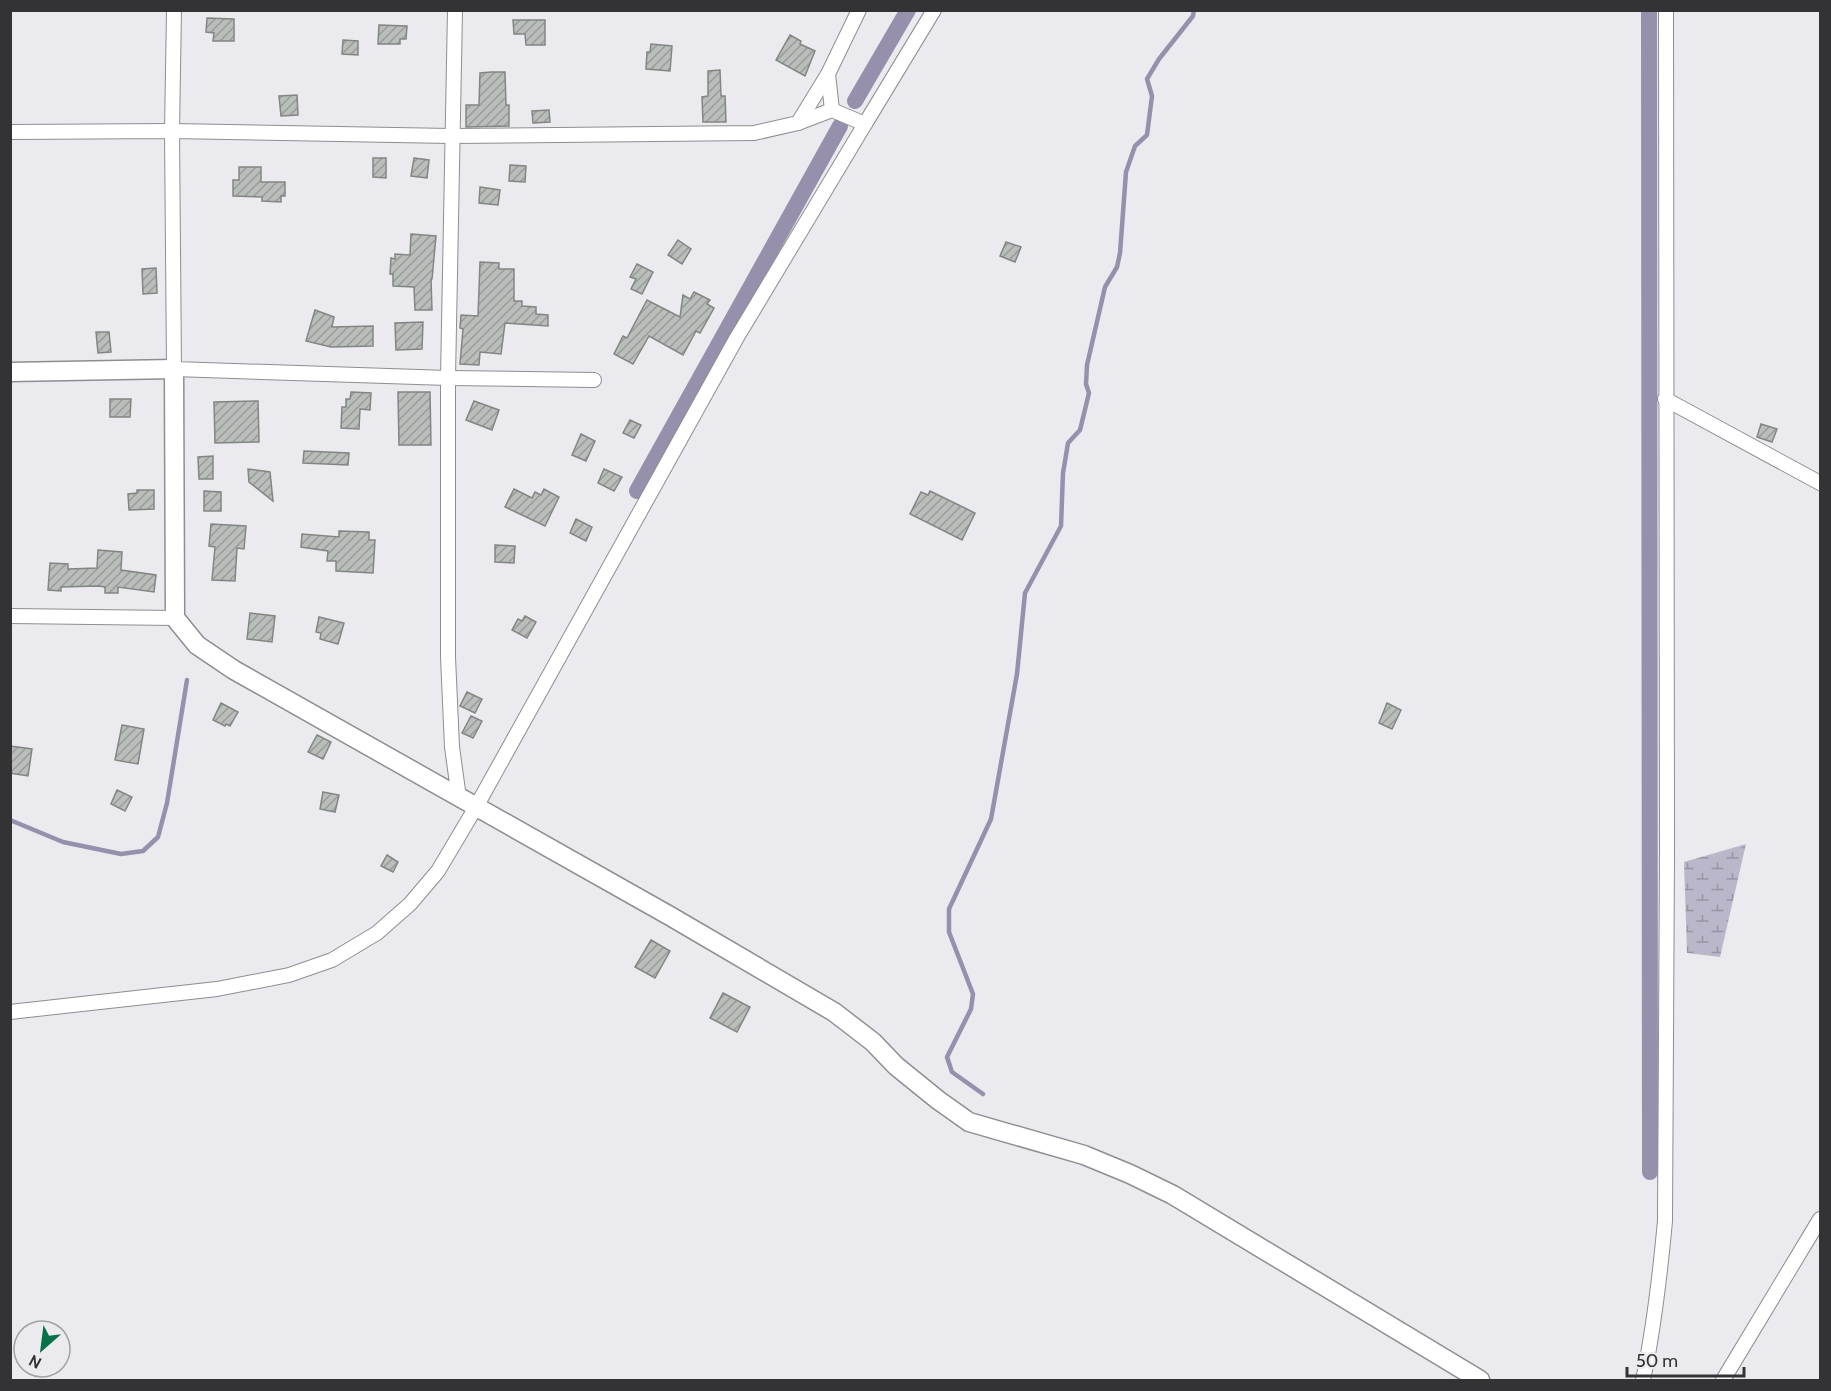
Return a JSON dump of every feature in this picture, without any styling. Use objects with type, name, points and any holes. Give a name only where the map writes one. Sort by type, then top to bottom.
[{"type":"street","points":[[174,10],[172,131],[175,618],[197,645],[234,670],[670,916],[834,1012],[873,1042],[896,1066],[969,1122],[1084,1155],[1173,1195],[1480,1380]]},
{"type":"street","points":[[455,10],[448,378],[449,706],[459,798]]},
{"type":"street","points":[[798,123],[828,74],[859,10]]},
{"type":"street","points":[[10,1012],[217,988],[289,975],[332,960],[377,933],[410,904],[438,871],[476,807],[736,339],[934,10]]},
{"type":"street","points":[[1643,1380],[1660,1281],[1665,1221],[1666,10]]},
{"type":"street","points":[[828,74],[832,110]]},
{"type":"street","points":[[10,132],[172,131],[451,136],[754,133],[798,123],[832,110],[865,124]]},
{"type":"street","points":[[10,372],[174,369],[448,378],[594,380]]},
{"type":"street","points":[[1665,399],[1821,483]]},
{"type":"street","points":[[10,616],[175,618]]},
{"type":"street","points":[[1723,1380],[1821,1219]]},
{"type":"green space","points":[[1746,844],[1720,957],[1687,953],[1684,862]]},
{"type":"building","points":[[207,18],[234,19],[234,41],[213,41],[214,33],[206,32]]},
{"type":"building","points":[[513,20],[545,20],[545,45],[526,45],[525,34],[514,34]]},
{"type":"building","points":[[379,25],[407,26],[406,39],[400,39],[400,44],[378,44]]},
{"type":"building","points":[[790,35],[801,41],[800,44],[815,51],[805,76],[776,60]]},
{"type":"building","points":[[343,40],[358,41],[358,55],[342,54]]},
{"type":"building","points":[[651,44],[672,46],[670,71],[646,69],[647,52],[650,52]]},
{"type":"building","points":[[720,70],[721,96],[725,96],[726,122],[703,122],[702,97],[708,96],[708,71]]},
{"type":"building","points":[[505,72],[509,126],[466,127],[466,105],[479,105],[480,73]]},
{"type":"building","points":[[297,95],[298,115],[281,116],[279,96]]},
{"type":"building","points":[[549,110],[550,122],[533,123],[532,111]]},
{"type":"building","points":[[373,158],[386,158],[386,178],[373,177]]},
{"type":"building","points":[[414,158],[429,160],[427,178],[411,176]]},
{"type":"building","points":[[510,165],[526,166],[525,182],[509,181]]},
{"type":"building","points":[[239,167],[261,167],[261,182],[285,182],[285,196],[281,196],[281,202],[262,201],[262,197],[233,196],[233,180],[239,180]]},
{"type":"building","points":[[480,187],[500,190],[498,205],[479,203]]},
{"type":"building","points":[[411,234],[436,236],[431,279],[432,310],[415,310],[414,287],[393,286],[393,274],[390,274],[391,258],[395,259],[395,254],[410,255]]},
{"type":"building","points":[[678,240],[691,249],[682,264],[668,255]]},
{"type":"building","points":[[1006,242],[1021,247],[1015,262],[1000,256]]},
{"type":"building","points":[[480,262],[499,263],[499,269],[514,269],[514,301],[522,301],[522,306],[536,307],[536,314],[548,315],[548,326],[505,323],[501,354],[480,352],[479,365],[460,364],[463,329],[460,328],[461,315],[478,316]]},
{"type":"building","points":[[637,264],[653,272],[642,294],[631,289],[636,279],[630,277]]},
{"type":"building","points":[[156,268],[157,293],[143,294],[142,269]]},
{"type":"building","points":[[694,292],[710,300],[707,304],[714,308],[700,333],[696,331],[683,355],[649,336],[633,364],[614,354],[623,336],[627,338],[647,300],[680,317],[683,295],[690,299]]},
{"type":"building","points":[[315,310],[334,317],[332,327],[373,326],[373,346],[331,347],[306,341]]},
{"type":"building","points":[[423,322],[422,349],[396,350],[395,323]]},
{"type":"building","points":[[96,332],[109,332],[111,352],[98,353]]},
{"type":"building","points":[[351,392],[371,393],[370,410],[360,409],[359,429],[341,428],[342,407],[346,407],[346,399],[350,399]]},
{"type":"building","points":[[398,392],[430,392],[431,445],[399,445]]},
{"type":"building","points":[[110,399],[131,399],[130,417],[110,417]]},
{"type":"building","points":[[258,401],[259,442],[215,443],[214,402]]},
{"type":"building","points":[[474,401],[499,410],[492,430],[466,420]]},
{"type":"building","points":[[630,420],[641,425],[634,438],[623,433]]},
{"type":"building","points":[[1761,424],[1777,429],[1772,442],[1757,437]]},
{"type":"building","points":[[581,434],[595,441],[586,461],[572,455]]},
{"type":"building","points":[[304,451],[349,453],[348,465],[303,463]]},
{"type":"building","points":[[213,456],[213,479],[199,479],[198,457]]},
{"type":"building","points":[[248,469],[270,472],[273,501],[249,482]]},
{"type":"building","points":[[604,469],[622,477],[614,491],[598,483]]},
{"type":"building","points":[[514,489],[532,498],[535,492],[541,495],[544,489],[559,497],[545,526],[505,507]]},
{"type":"building","points":[[137,490],[154,490],[154,509],[129,510],[128,494],[137,493]]},
{"type":"building","points":[[204,491],[221,492],[221,511],[204,511]]},
{"type":"building","points":[[930,491],[975,513],[962,540],[910,514],[921,492],[928,495]]},
{"type":"building","points":[[576,519],[592,527],[586,541],[570,533]]},
{"type":"building","points":[[211,524],[246,526],[244,549],[237,548],[235,581],[212,580],[215,547],[209,546]]},
{"type":"building","points":[[339,531],[369,532],[369,540],[375,540],[373,573],[336,571],[336,561],[327,561],[328,551],[301,547],[302,534],[339,537]]},
{"type":"building","points":[[495,545],[515,546],[514,563],[495,562]]},
{"type":"building","points":[[98,550],[122,552],[121,570],[156,575],[154,592],[118,587],[118,593],[105,593],[105,587],[98,586],[61,587],[61,591],[48,590],[50,563],[68,564],[68,569],[97,568]]},
{"type":"building","points":[[250,613],[275,616],[272,642],[247,639]]},
{"type":"building","points":[[525,616],[536,622],[527,638],[512,630],[518,619],[522,621]]},
{"type":"building","points":[[319,617],[344,623],[338,644],[320,639],[321,633],[316,632]]},
{"type":"building","points":[[467,692],[482,699],[475,713],[460,706]]},
{"type":"building","points":[[221,703],[238,712],[230,726],[213,720]]},
{"type":"building","points":[[1387,703],[1401,710],[1392,729],[1379,723]]},
{"type":"building","points":[[471,716],[482,721],[473,738],[462,733]]},
{"type":"building","points":[[122,725],[144,729],[138,764],[115,760]]},
{"type":"building","points":[[317,735],[331,742],[323,759],[308,752]]},
{"type":"building","points":[[10,746],[32,749],[28,776],[10,773]]},
{"type":"building","points":[[117,790],[132,797],[125,811],[111,804]]},
{"type":"building","points":[[323,792],[339,795],[335,812],[320,809]]},
{"type":"building","points":[[387,855],[398,862],[393,872],[381,866]]},
{"type":"building","points":[[651,940],[670,951],[655,978],[635,967]]},
{"type":"building","points":[[723,993],[750,1007],[737,1032],[710,1018]]},
{"type":"waterway","points":[[855,101],[908,10]]},
{"type":"waterway","points":[[983,1094],[952,1072],[947,1057],[971,1009],[973,994],[949,932],[949,909],[991,819],[1017,674],[1025,593],[1061,526],[1063,473],[1068,443],[1080,430],[1089,393],[1086,384],[1087,365],[1105,287],[1117,267],[1120,253],[1126,172],[1135,146],[1147,135],[1152,96],[1147,79],[1159,59],[1193,16],[1194,10]]},
{"type":"waterway","points":[[1649,10],[1650,1172]]},
{"type":"waterway","points":[[637,491],[840,126]]},
{"type":"waterway","points":[[10,820],[63,842],[121,854],[143,851],[158,837],[167,803],[187,680]]}]
